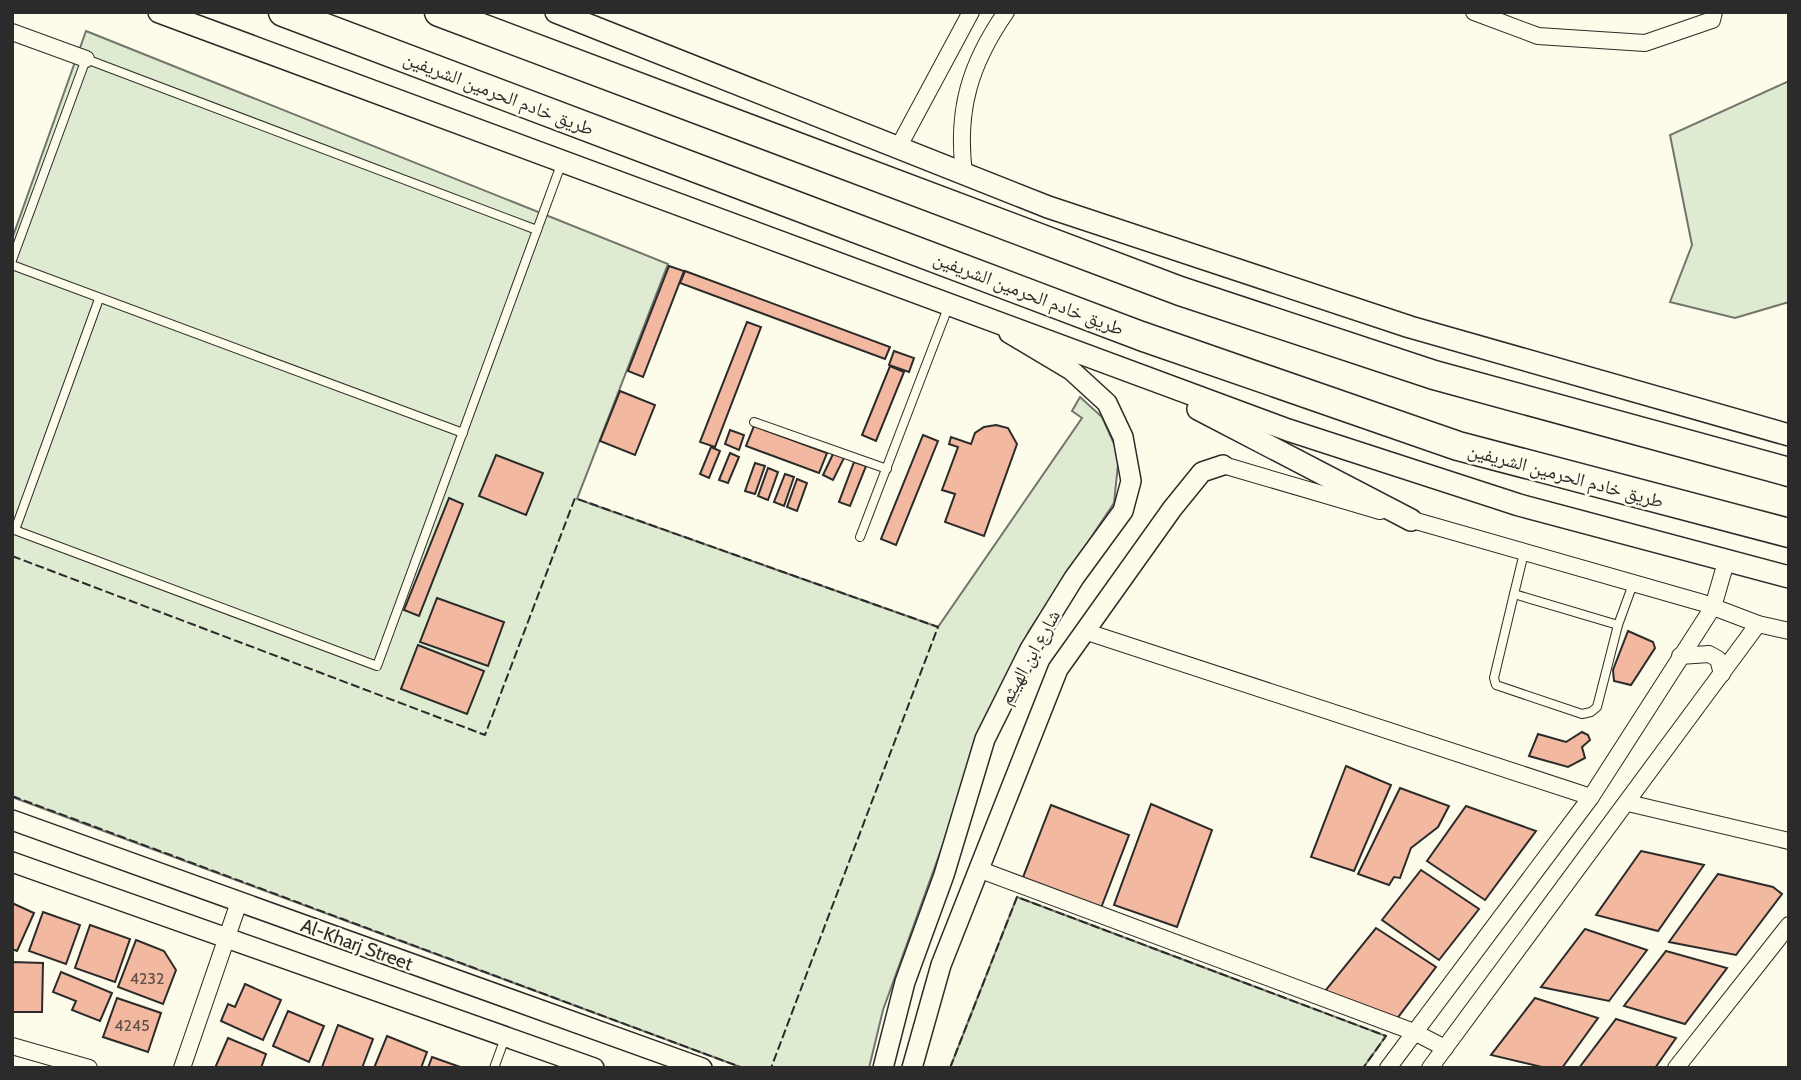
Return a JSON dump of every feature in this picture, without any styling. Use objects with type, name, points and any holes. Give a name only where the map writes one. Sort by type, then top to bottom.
[{"type":"highway","name":"طريق خادم الحرمين الشريفين","points":[[283,12],[1142,336],[1458,446],[1789,533]]},
{"type":"highway","points":[[439,12],[1180,290],[1434,375],[1789,472]]},
{"type":"highway","points":[[481,12],[695,109]]},
{"type":"main road","points":[[159,12],[1288,430],[1519,505],[1789,577]]},
{"type":"main road","points":[[556,12],[1048,207],[1410,327],[1789,435]]},
{"type":"main road","points":[[1122,369],[1411,520]]},
{"type":"street","points":[[899,146],[945,66],[971,12]]},
{"type":"street","points":[[964,173],[960,145],[962,106],[984,44],[1006,12]]},
{"type":"street","points":[[1474,12],[1538,36],[1645,43],[1712,20],[1714,12]]},
{"type":"street","points":[[12,32],[86,59]]},
{"type":"street","name":"شارع ابن الهيثم","points":[[883,1068],[905,982],[944,875],[985,739],[1030,649],[1074,578],[1123,511],[1130,481],[1123,437],[1107,403],[1071,370],[984,318]]},
{"type":"street","points":[[1223,465],[1789,631]]},
{"type":"street","name":"شارع ابن الهيثم","points":[[912,1068],[941,965],[1058,669],[1202,472],[1223,465]]},
{"type":"street","points":[[1388,1068],[1591,797],[1713,607],[1726,562]]},
{"type":"street","points":[[1430,1068],[1758,624]]},
{"type":"street","points":[[1084,631],[1591,797]]},
{"type":"street","points":[[1680,656],[1709,654],[1718,659],[1722,674]]},
{"type":"street","points":[[1628,803],[1789,841]]},
{"type":"street","name":"Al-Kharj Street","points":[[12,820],[702,1068]]},
{"type":"street","name":"Al-Kharj Street","points":[[12,862],[594,1068]]},
{"type":"street","points":[[978,869],[1414,1032],[1445,1048]]},
{"type":"street","points":[[182,1068],[239,902]]},
{"type":"street","points":[[1676,1068],[1785,935]]},
{"type":"street","points":[[12,1046],[89,1068]]},
{"type":"lane","points":[[463,433],[99,299],[12,263],[86,59],[537,230]]},
{"type":"lane","points":[[99,299],[13,530],[377,666],[562,162]]},
{"type":"lane","points":[[860,537],[949,305]]},
{"type":"lane","points":[[754,422],[887,469]]},
{"type":"lane","points":[[1524,554],[1494,678],[1496,685],[1570,710],[1591,712],[1597,707],[1618,625],[1633,584]]},
{"type":"lane","points":[[1514,594],[1618,625]]},
{"type":"lane","points":[[495,1068],[506,1037]]},
{"type":"green space","points":[[86,31],[668,264],[577,499],[938,627],[1082,418],[1072,411],[1080,397],[1102,417],[1119,455],[1114,503],[1029,631],[990,715],[883,1010],[869,1068],[743,1068],[12,797],[12,239]]},
{"type":"green space","points":[[1789,81],[1789,302],[1735,318],[1670,302],[1692,245],[1670,135]]},
{"type":"green space","points":[[1017,897],[1386,1036],[1363,1068],[950,1068]]},
{"type":"building","points":[[669,266],[684,271],[643,377],[628,371]]},
{"type":"building","points":[[685,271],[890,347],[885,359],[680,283]]},
{"type":"building","points":[[747,322],[761,327],[715,447],[700,442]]},
{"type":"building","points":[[894,351],[914,358],[909,372],[889,365]]},
{"type":"building","points":[[890,366],[904,372],[876,441],[862,435]]},
{"type":"building","points":[[620,391],[655,405],[635,455],[600,441]]},
{"type":"building","points":[[996,425],[1008,428],[1017,444],[984,536],[945,522],[955,494],[942,490],[958,447],[949,444],[951,437],[971,444],[975,433],[984,427]]},
{"type":"building","points":[[754,426],[827,453],[819,473],[746,446]]},
{"type":"building","points":[[730,430],[744,435],[739,450],[725,444]]},
{"type":"building","points":[[923,435],[938,441],[896,545],[881,539]]},
{"type":"building","points":[[711,447],[720,451],[709,478],[700,474]]},
{"type":"building","points":[[834,452],[844,458],[833,480],[823,475]]},
{"type":"building","points":[[730,453],[739,457],[728,483],[719,480]]},
{"type":"building","points":[[496,455],[543,473],[526,515],[479,496]]},
{"type":"building","points":[[854,462],[866,466],[850,506],[839,502]]},
{"type":"building","points":[[755,463],[765,466],[755,494],[745,491]]},
{"type":"building","points":[[768,468],[778,472],[768,500],[758,496]]},
{"type":"building","points":[[785,474],[794,477],[784,506],[774,502]]},
{"type":"building","points":[[797,479],[807,483],[797,511],[787,507]]},
{"type":"building","points":[[449,498],[463,504],[419,616],[404,610]]},
{"type":"building","points":[[437,598],[504,622],[488,666],[420,642]]},
{"type":"building","points":[[1628,631],[1653,642],[1655,648],[1631,685],[1614,681],[1613,670]]},
{"type":"building","points":[[418,645],[484,671],[467,714],[401,689]]},
{"type":"building","points":[[1582,732],[1588,735],[1590,740],[1582,747],[1585,758],[1568,767],[1529,756],[1538,734],[1566,742]]},
{"type":"building","points":[[1346,766],[1391,785],[1354,871],[1311,857]]},
{"type":"building","points":[[1400,788],[1449,806],[1438,827],[1411,848],[1400,878],[1394,877],[1389,885],[1358,874]]},
{"type":"building","points":[[1151,804],[1212,830],[1177,927],[1114,905]]},
{"type":"building","points":[[1051,805],[1129,835],[1101,908],[1022,880]]},
{"type":"building","points":[[1466,806],[1536,831],[1485,900],[1427,861]]},
{"type":"building","points":[[1641,851],[1704,865],[1658,931],[1596,915]]},
{"type":"building","points":[[1421,870],[1479,909],[1439,960],[1382,920]]},
{"type":"building","points":[[1718,874],[1773,887],[1782,894],[1736,955],[1669,942]]},
{"type":"building","points":[[12,903],[34,913],[17,951],[12,949]]},
{"type":"building","points":[[43,912],[80,925],[66,964],[29,951]]},
{"type":"building","points":[[90,925],[130,939],[115,982],[75,968]]},
{"type":"building","points":[[1376,928],[1436,967],[1396,1020],[1325,991]]},
{"type":"building","points":[[1585,929],[1647,950],[1609,1001],[1541,987]]},
{"type":"building","points":[[136,940],[164,951],[176,970],[163,1004],[118,987]]},
{"type":"building","points":[[1666,951],[1727,968],[1685,1024],[1624,1006]]},
{"type":"building","points":[[12,962],[43,963],[42,1012],[12,1012]]},
{"type":"building","points":[[61,972],[112,993],[100,1021],[72,1010],[76,1001],[53,992]]},
{"type":"building","points":[[245,984],[281,1000],[263,1040],[221,1021],[228,1004],[235,1007]]},
{"type":"building","points":[[117,998],[161,1013],[148,1052],[103,1037]]},
{"type":"building","points":[[1535,998],[1598,1018],[1562,1068],[1546,1068],[1491,1055]]},
{"type":"building","points":[[288,1011],[324,1026],[309,1062],[273,1046]]},
{"type":"building","points":[[1616,1019],[1676,1038],[1655,1068],[1579,1068]]},
{"type":"building","points":[[338,1025],[373,1039],[362,1068],[322,1067]]},
{"type":"building","points":[[387,1036],[427,1052],[421,1068],[374,1068]]},
{"type":"building","points":[[228,1038],[266,1054],[261,1068],[215,1068]]},
{"type":"building","points":[[432,1057],[463,1068],[428,1068]]},
{"type":"fence","points":[[12,556],[485,735],[575,498],[938,627],[771,1068]]},
{"type":"fence","points":[[12,796],[743,1068]]},
{"type":"fence","points":[[950,1068],[1017,897],[1386,1036],[1363,1068]]}]
